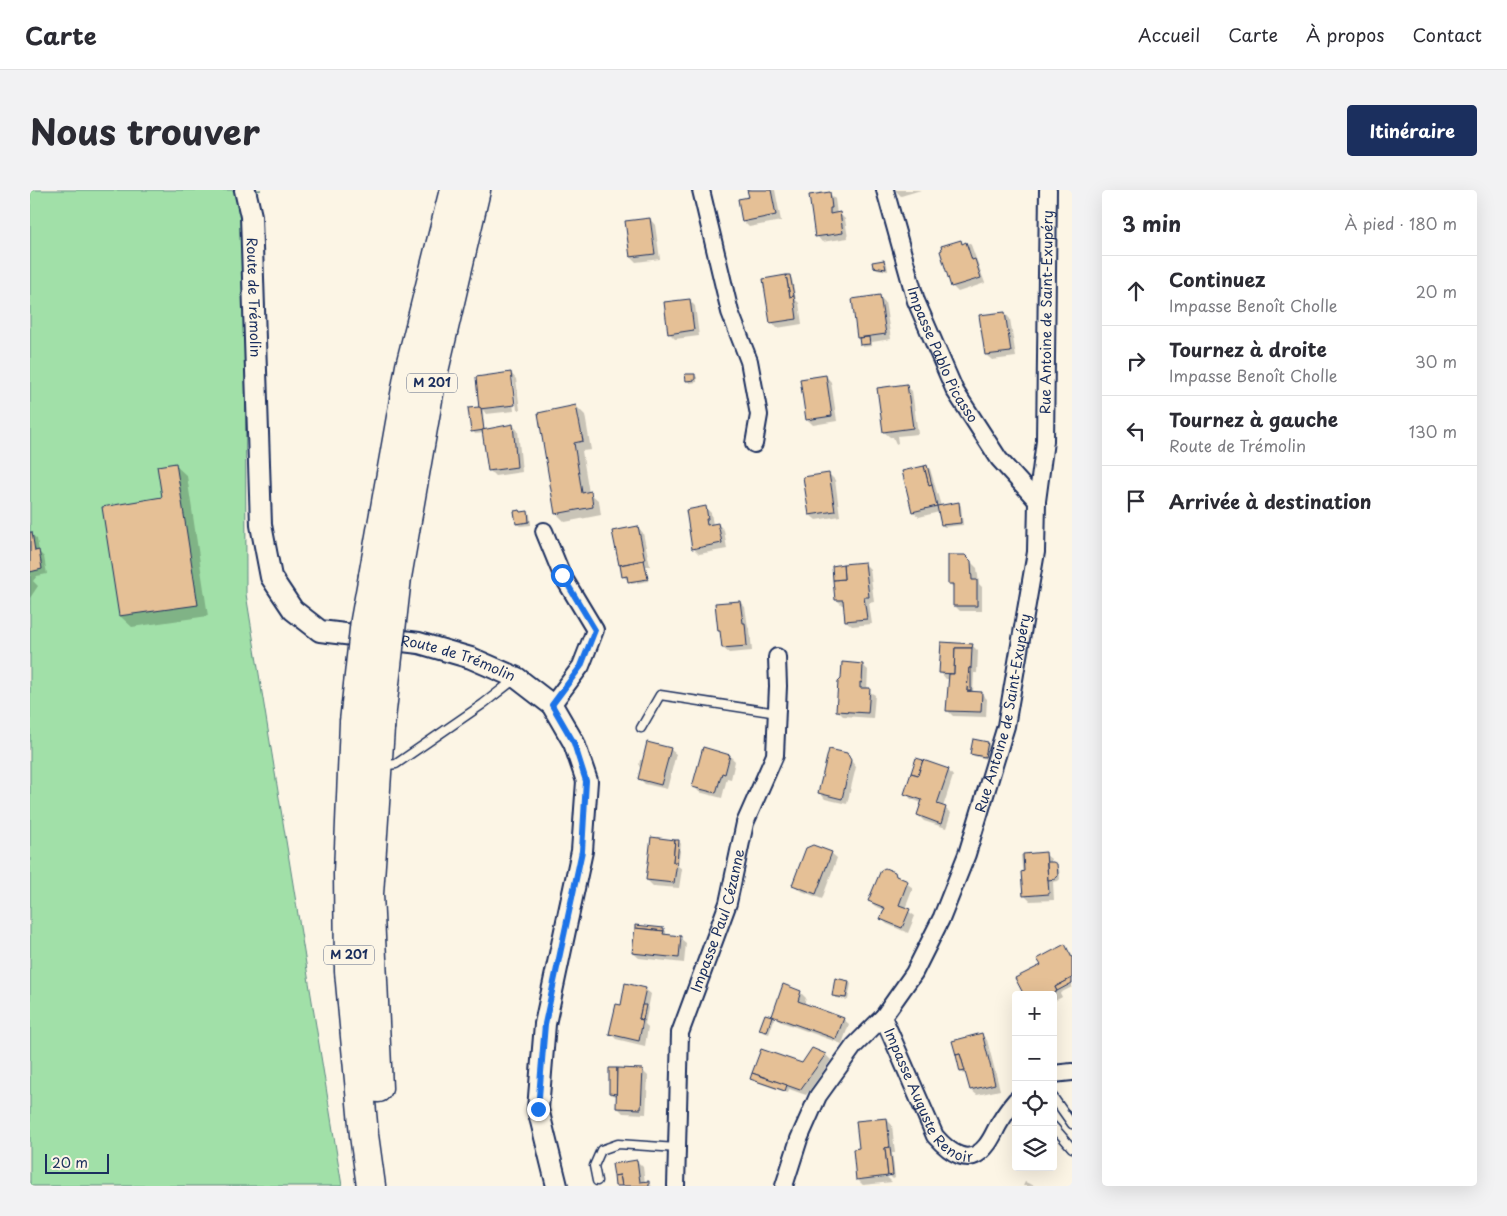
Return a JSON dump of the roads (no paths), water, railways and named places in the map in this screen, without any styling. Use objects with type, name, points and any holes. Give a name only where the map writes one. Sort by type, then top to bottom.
[{"type":"highway","name":"M 201","points":[[371,1186],[364,1134],[349,971],[348,873],[410,366],[454,190]]},
{"type":"highway","name":"M 201","points":[[385,577],[476,190]]},
{"type":"highway","name":"M 201","points":[[367,725],[377,766],[369,894],[377,1083],[390,1186]]},
{"type":"street","name":"Route de Trémolin","points":[[245,190],[251,216],[261,525],[271,578],[293,610],[320,630],[419,643],[471,658],[517,678],[552,705],[574,743],[586,781],[582,851],[545,1024],[538,1109],[557,1186]]},
{"type":"street","points":[[701,190],[730,312],[749,361],[759,415],[754,444]]},
{"type":"street","name":"Impasse Pablo Picasso","points":[[885,190],[916,301],[954,391],[999,459],[1036,501]]},
{"type":"street","name":"Rue Antoine de Saint-Exupéry","points":[[784,1186],[799,1139],[818,1096],[854,1046],[883,1017],[914,973],[942,917],[967,854],[1006,726],[1036,552],[1036,501],[1045,441],[1048,190]]},
{"type":"street","points":[[544,531],[562,575],[595,630],[581,666],[552,705]]},
{"type":"street","name":"Impasse Paul Cézanne","points":[[676,1186],[680,1033],[728,903],[745,823],[775,755],[778,686],[777,657]]},
{"type":"street","name":"Impasse Auguste Renoir","points":[[883,1017],[935,1136],[946,1148],[958,1156],[973,1156],[986,1147],[1001,1119],[1012,1105]]},
{"type":"street","points":[[1057,1074],[1072,1072]]},
{"type":"lane","points":[[377,766],[396,764],[517,678]]},
{"type":"lane","points":[[641,728],[660,695],[777,713]]},
{"type":"lane","points":[[1057,1103],[1072,1124]]},
{"type":"lane","points":[[1057,1131],[1072,1148]]},
{"type":"lane","points":[[597,1181],[594,1166],[601,1150],[618,1144],[677,1148]]}]
